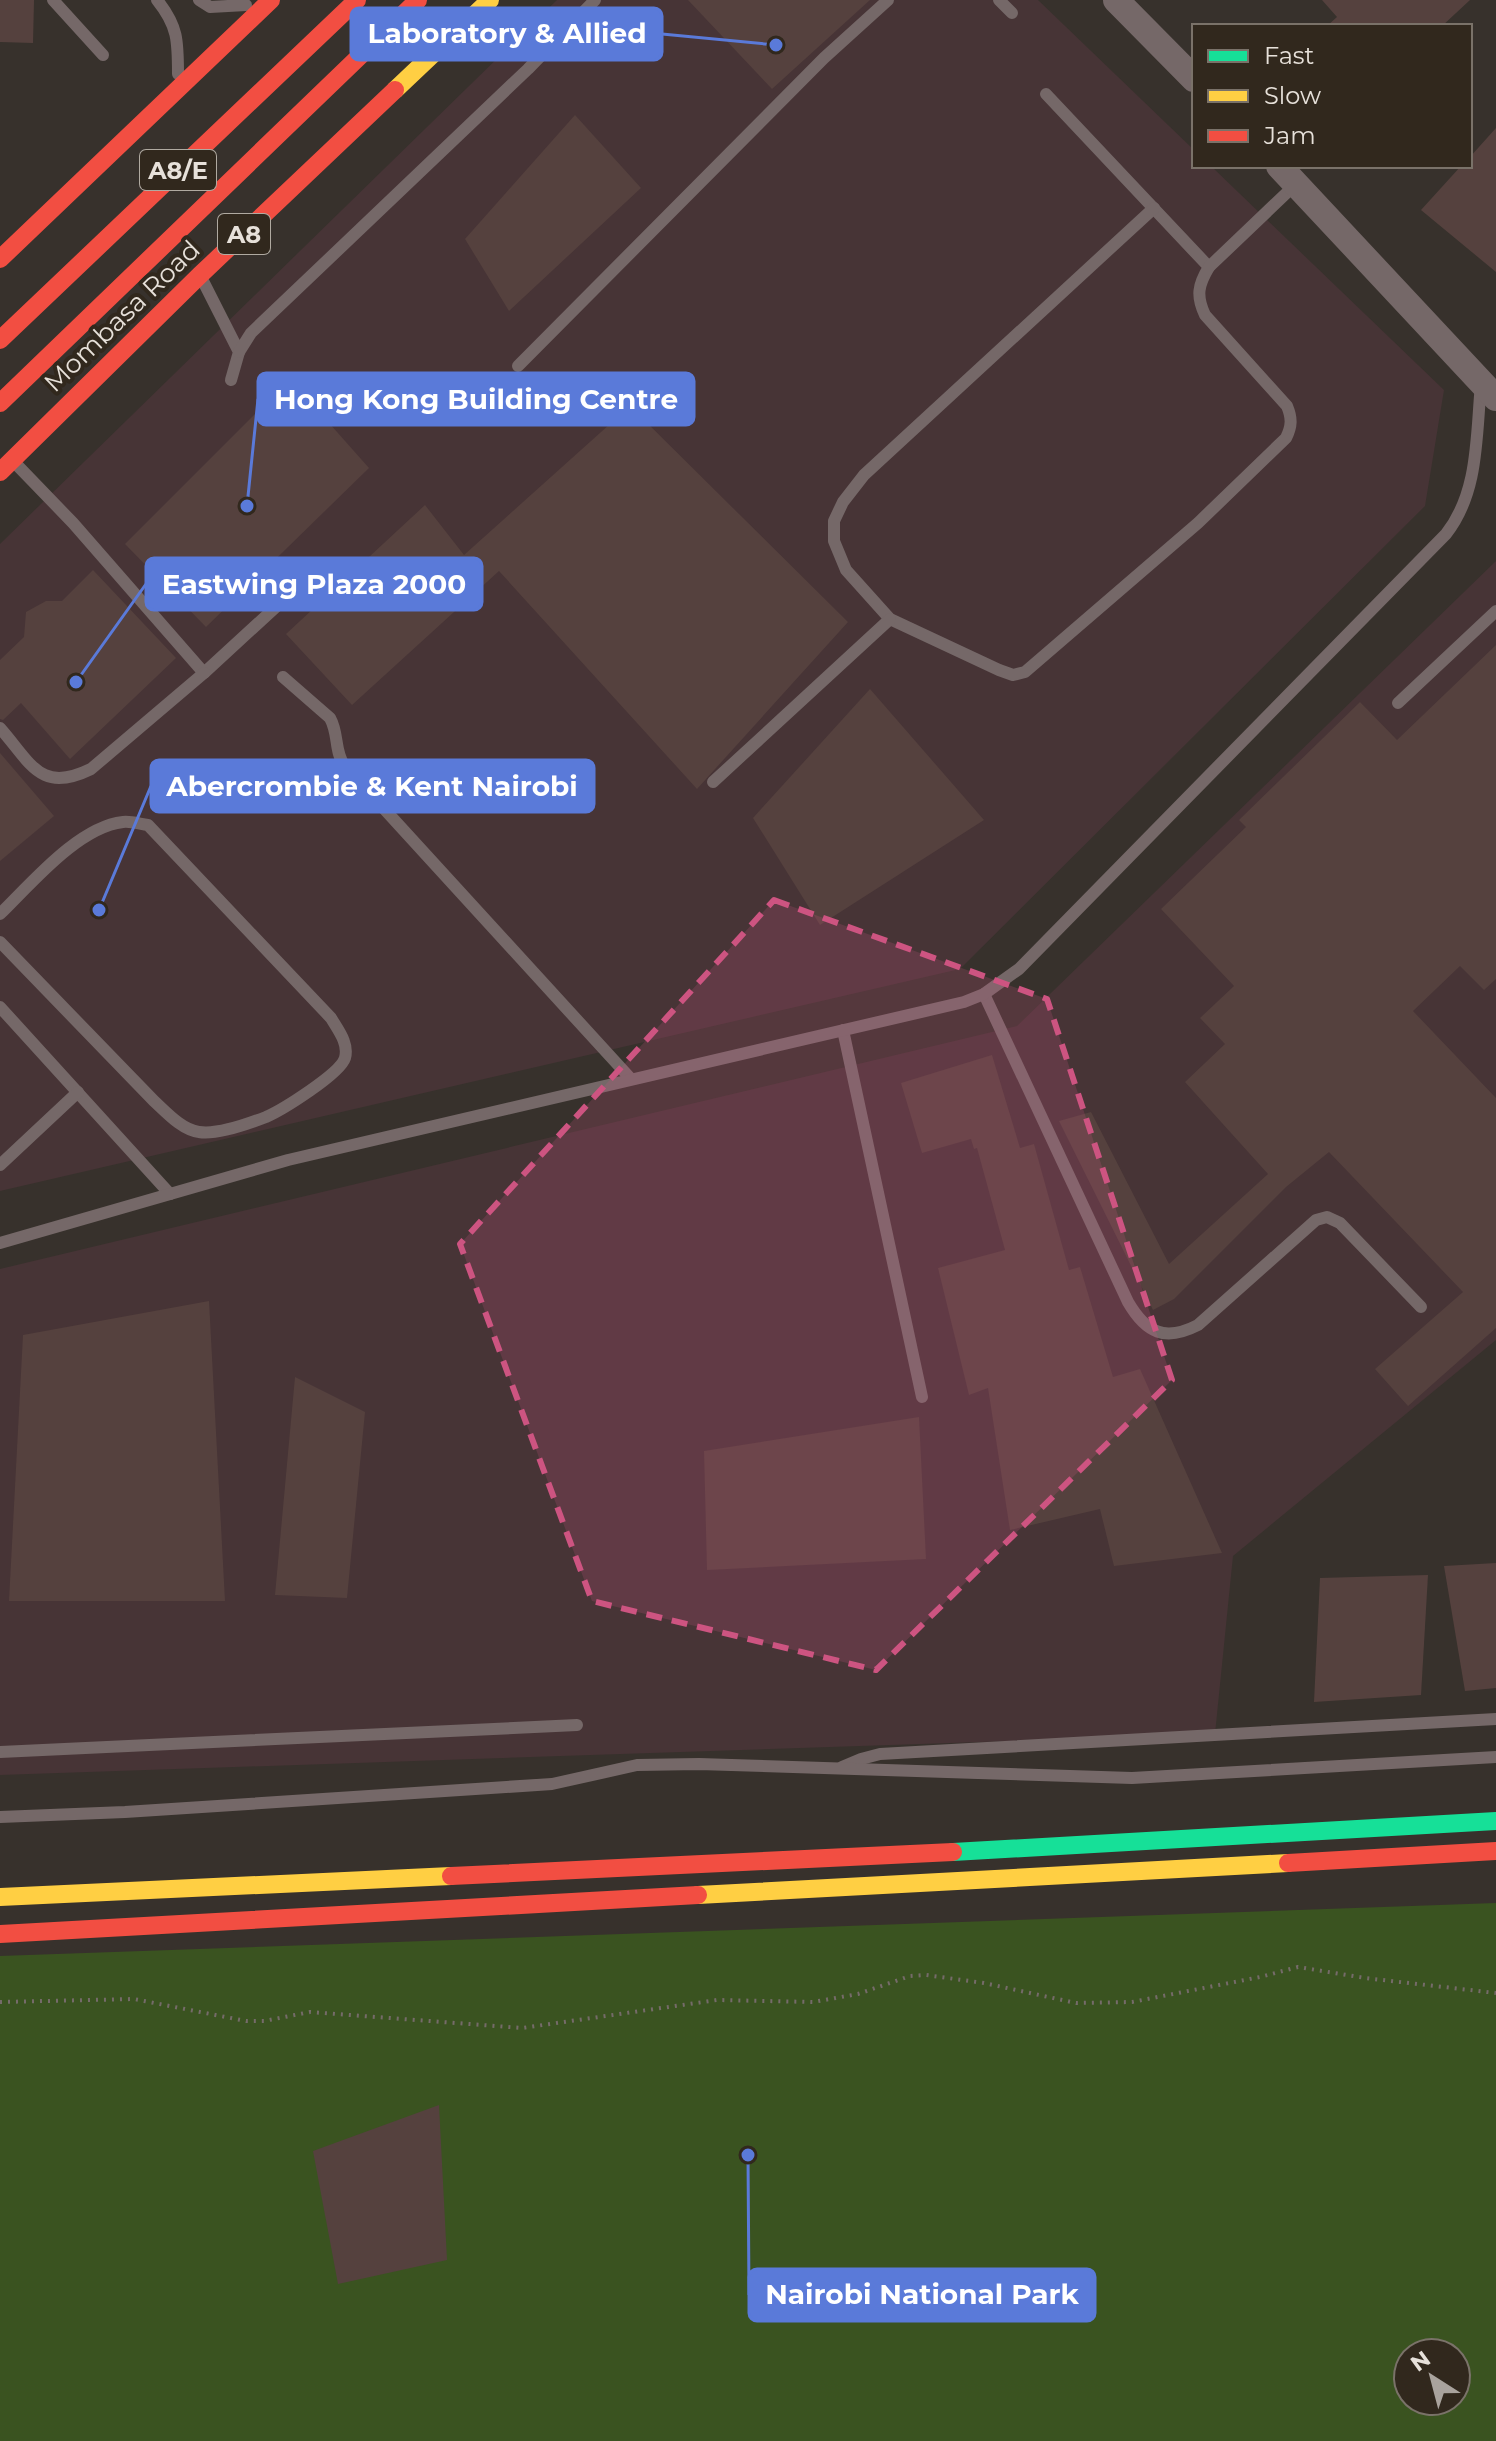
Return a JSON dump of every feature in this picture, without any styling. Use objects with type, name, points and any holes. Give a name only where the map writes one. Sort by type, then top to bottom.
[{"type":"main road","name":"A8/E","points":[[0,340],[357,0]]},
{"type":"main road","name":"A8/E","points":[[0,403],[418,0]]},
{"type":"main road","name":"Mombasa Road","points":[[6,466],[200,275],[490,0]]},
{"type":"main road","points":[[0,258],[268,3]]},
{"type":"main road","points":[[0,1897],[812,1860],[1496,1821]]},
{"type":"main road","points":[[0,1934],[1496,1851]]},
{"type":"street","points":[[1116,0],[1192,77]]},
{"type":"street","points":[[1288,175],[1489,390]]},
{"type":"lane","points":[[53,0],[103,55]]},
{"type":"lane","points":[[157,0],[176,31],[178,89]]},
{"type":"lane","points":[[199,0],[210,7],[220,8],[268,3]]},
{"type":"lane","points":[[231,380],[239,352],[251,333],[528,69],[595,0]]},
{"type":"lane","points":[[518,366],[824,58],[888,0]]},
{"type":"lane","points":[[999,0],[1012,13]]},
{"type":"lane","points":[[1046,94],[1209,267]]},
{"type":"lane","points":[[1154,208],[864,475],[843,502],[834,521],[834,541],[840,556],[846,570],[890,619],[999,670],[1013,675],[1025,672],[1198,523],[1286,438],[1291,427],[1287,406],[1205,315],[1198,300],[1201,279],[1209,267],[1288,175]]},
{"type":"lane","points":[[200,275],[239,352]]},
{"type":"lane","points":[[0,1243],[288,1160],[964,1002],[984,994],[1019,969],[1446,534],[1464,506],[1489,390]]},
{"type":"lane","points":[[6,466],[73,523],[204,673]]},
{"type":"lane","points":[[0,728],[42,776],[59,778],[91,769],[204,673],[303,582]]},
{"type":"lane","points":[[1398,703],[1496,611]]},
{"type":"lane","points":[[713,782],[890,619]]},
{"type":"lane","points":[[283,677],[330,718],[339,757],[344,765],[631,1079]]},
{"type":"lane","points":[[0,914],[74,844],[123,822],[148,825],[331,1018],[346,1045],[345,1058],[341,1066],[310,1090],[266,1117],[221,1130],[198,1132],[174,1120],[154,1101],[0,942]]},
{"type":"lane","points":[[984,994],[1128,1302],[1136,1316],[1150,1329],[1163,1334],[1181,1333],[1198,1325],[1316,1220],[1327,1217],[1340,1223],[1421,1307]]},
{"type":"lane","points":[[0,1007],[170,1194]]},
{"type":"lane","points":[[843,1030],[922,1397]]},
{"type":"lane","points":[[0,1165],[78,1092]]},
{"type":"lane","points":[[838,1768],[880,1754],[1496,1719]]},
{"type":"lane","points":[[0,1752],[577,1725]]},
{"type":"lane","points":[[0,1817],[125,1812],[552,1784],[637,1765],[699,1764],[1132,1778],[1496,1757]]},
{"type":"path","points":[[0,2002],[134,1999],[246,2021],[264,2021],[310,2012],[522,2028],[717,2000],[813,2002],[858,1994],[910,1976],[926,1975],[984,1983],[1076,2003],[1147,2000],[1298,1967],[1496,1993]]},
{"type":"highlighted area","points":[[774,900],[1047,999],[1172,1380],[876,1670],[592,1601],[460,1244]]},
{"type":"shaded area","points":[[557,0],[1038,0],[1192,148],[1192,168],[1213,168],[1444,390],[1425,506],[960,969],[0,1191],[0,544]]},
{"type":"shaded area","points":[[1496,561],[1496,1340],[1233,1556],[1215,1734],[0,1775],[0,1269],[1017,1026]]},
{"type":"green space","points":[[1496,1903],[1496,2441],[0,2441],[0,1956]]},
{"type":"building","points":[[0,0],[34,0],[33,43],[0,42]]},
{"type":"building","points":[[688,0],[870,0],[772,89]]},
{"type":"building","points":[[1322,0],[1470,0],[1444,24],[1329,24],[1337,17]]},
{"type":"building","points":[[575,115],[641,188],[509,311],[465,239]]},
{"type":"building","points":[[1496,128],[1496,272],[1421,210],[1459,168],[1472,168],[1472,155]]},
{"type":"building","points":[[290,379],[369,468],[206,627],[125,544]]},
{"type":"building","points":[[630,406],[848,622],[697,789],[499,571],[352,705],[286,634],[425,505],[464,555]]},
{"type":"building","points":[[93,570],[176,658],[70,759],[21,703],[3,720],[0,719],[0,660],[24,637],[26,612],[46,601],[62,601]]},
{"type":"building","points":[[1496,645],[1496,979],[1484,990],[1460,966],[1413,1011],[1496,1098],[1496,1328],[1408,1406],[1375,1369],[1463,1292],[1329,1152],[1286,1187],[1174,1299],[1153,1310],[1059,1121],[1091,1112],[1169,1264],[1268,1174],[1185,1082],[1225,1044],[1200,1018],[1234,986],[1161,909],[1246,827],[1239,820],[1360,702],[1397,740]]},
{"type":"building","points":[[870,689],[984,820],[820,925],[753,818]]},
{"type":"building","points":[[0,753],[54,816],[0,861]]},
{"type":"building","points":[[992,1055],[1020,1148],[1034,1144],[1069,1270],[1080,1267],[1113,1377],[1140,1369],[1222,1553],[1114,1566],[1100,1509],[1010,1530],[988,1388],[969,1395],[938,1268],[1005,1250],[977,1148],[974,1149],[971,1139],[922,1153],[901,1083]]},
{"type":"building","points":[[209,1301],[225,1601],[9,1601],[23,1335]]},
{"type":"building","points":[[295,1377],[365,1412],[347,1598],[275,1595]]},
{"type":"building","points":[[919,1417],[926,1559],[707,1570],[704,1451]]},
{"type":"building","points":[[1496,1563],[1496,1688],[1465,1691],[1444,1566]]},
{"type":"building","points":[[1428,1575],[1421,1695],[1314,1702],[1320,1578]]},
{"type":"building","points":[[439,2105],[447,2260],[338,2284],[313,2151]]},
{"type":"traffic: fast","points":[[953,1852],[1496,1821]]},
{"type":"traffic: slow","points":[[395,90],[490,0]]},
{"type":"traffic: slow","points":[[698,1895],[1288,1863]]},
{"type":"traffic: slow","points":[[0,1897],[451,1876]]},
{"type":"traffic: jam","points":[[0,259],[271,0]]},
{"type":"traffic: jam","points":[[0,340],[357,0]]},
{"type":"traffic: jam","points":[[0,403],[418,0]]},
{"type":"traffic: jam","points":[[0,472],[200,275],[395,90]]},
{"type":"traffic: jam","points":[[1288,1863],[1496,1851]]},
{"type":"traffic: jam","points":[[451,1876],[953,1852]]},
{"type":"traffic: jam","points":[[0,1934],[698,1895]]},
{"type":"place","name":"Laboratory & Allied","points":[[776,45]]},
{"type":"place","name":"Hong Kong Building Centre","points":[[247,506]]},
{"type":"place","name":"Eastwing Plaza 2000","points":[[76,682]]},
{"type":"place","name":"Abercrombie & Kent Nairobi","points":[[99,910]]},
{"type":"place","name":"Nairobi National Park","points":[[748,2155]]}]
